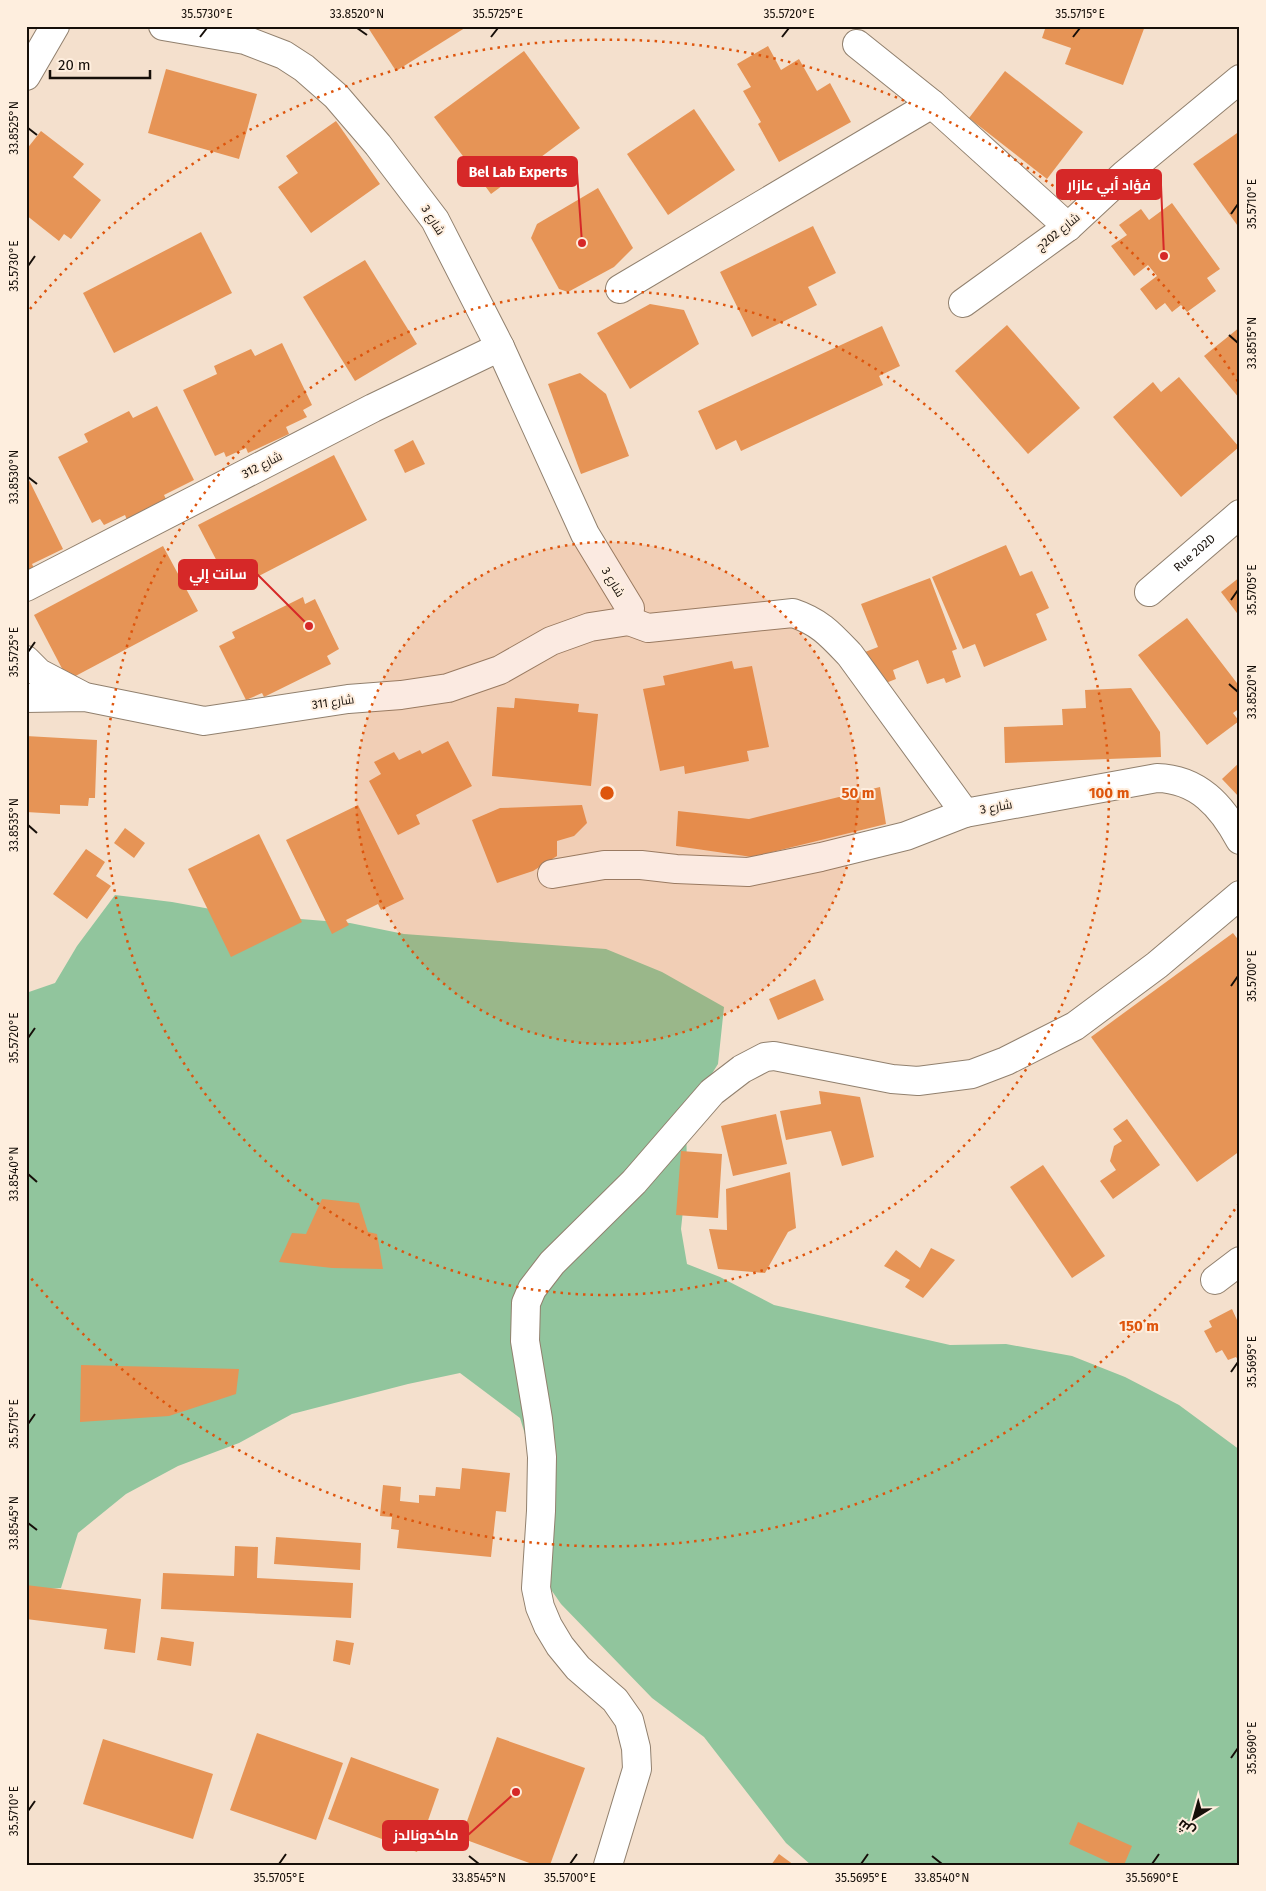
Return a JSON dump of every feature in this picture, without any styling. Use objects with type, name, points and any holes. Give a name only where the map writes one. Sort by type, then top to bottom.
[{"type":"street","points":[[26,76],[55,26]]},
{"type":"street","name":"شارع 3","points":[[163,26],[245,40],[284,55],[304,68],[336,96],[378,145],[436,220],[500,347],[585,534],[630,608],[629,621],[648,628],[793,613],[810,619],[831,635],[850,655],[966,813],[1157,778],[1172,778],[1192,785],[1207,796],[1220,810],[1240,840]]},
{"type":"street","points":[[857,44],[932,104],[1068,227]]},
{"type":"street","name":"شارع 202ج","points":[[963,303],[1068,227],[1125,174],[1240,78]]},
{"type":"street","points":[[620,289],[932,104]]},
{"type":"street","name":"شارع 312","points":[[26,587],[373,408],[500,347]]},
{"type":"street","name":"Rue 202D","points":[[1149,592],[1240,514]]},
{"type":"street","name":"شارع 311","points":[[26,698],[85,697],[204,721],[348,699],[401,695],[448,688],[500,670],[551,641],[590,627],[629,621]]},
{"type":"street","points":[[26,660],[40,673],[85,697]]},
{"type":"street","points":[[552,874],[604,865],[642,865],[676,869],[748,872],[821,858],[906,836],[966,813]]},
{"type":"street","points":[[608,1865],[637,1769],[636,1748],[629,1720],[615,1700],[578,1668],[560,1646],[548,1626],[540,1607],[536,1588],[542,1457],[538,1419],[525,1341],[526,1303],[532,1289],[552,1263],[634,1182],[712,1092],[742,1069],[765,1057],[774,1056],[892,1079],[918,1081],[972,1074],[1006,1062],[1075,1026],[1157,965],[1240,894]]},
{"type":"street","points":[[1215,1280],[1240,1260]]},
{"type":"green space","points":[[115,895],[172,902],[238,914],[350,923],[404,934],[606,949],[662,972],[724,1007],[718,1064],[686,1115],[687,1172],[681,1229],[687,1264],[720,1277],[774,1305],[950,1345],[1006,1344],[1072,1356],[1125,1377],[1179,1405],[1240,1450],[1240,1865],[811,1865],[786,1843],[704,1737],[652,1698],[561,1604],[525,1552],[540,1483],[520,1418],[460,1373],[408,1384],[292,1414],[239,1443],[178,1466],[126,1494],[78,1533],[61,1588],[26,1591],[26,993],[55,983],[77,946]]},
{"type":"building","points":[[367,26],[468,26],[396,71]]},
{"type":"building","points":[[1046,26],[1145,26],[1123,85],[1065,64],[1071,48],[1042,38]]},
{"type":"building","points":[[768,46],[781,70],[799,59],[817,91],[830,83],[851,122],[779,162],[758,124],[761,122],[743,91],[751,87],[737,64]]},
{"type":"building","points":[[524,51],[580,128],[491,194],[434,117]]},
{"type":"building","points":[[166,69],[257,94],[239,159],[148,133]]},
{"type":"building","points":[[1005,71],[1083,132],[1047,179],[969,118]]},
{"type":"building","points":[[694,109],[735,170],[668,215],[627,154]]},
{"type":"building","points":[[336,121],[380,184],[311,233],[278,187],[298,173],[286,156]]},
{"type":"building","points":[[41,131],[84,164],[73,177],[101,200],[71,239],[64,234],[59,241],[26,215],[26,150]]},
{"type":"building","points":[[1240,131],[1240,229],[1193,164]]},
{"type":"building","points":[[598,188],[633,248],[614,267],[568,292],[559,289],[531,238],[537,224]]},
{"type":"building","points":[[1172,203],[1220,269],[1207,278],[1216,291],[1187,312],[1181,305],[1172,312],[1165,303],[1156,310],[1140,289],[1157,276],[1148,265],[1134,276],[1111,246],[1127,235],[1119,225],[1141,209],[1149,220]]},
{"type":"building","points":[[813,226],[836,273],[808,287],[817,305],[752,337],[720,272]]},
{"type":"building","points":[[201,232],[232,293],[114,353],[83,293]]},
{"type":"building","points":[[365,260],[417,344],[355,381],[303,297]]},
{"type":"building","points":[[650,304],[684,310],[699,344],[630,389],[597,333]]},
{"type":"building","points":[[1007,325],[1080,408],[1028,454],[955,371]]},
{"type":"building","points":[[882,326],[900,366],[879,376],[883,385],[741,451],[736,440],[716,450],[698,411]]},
{"type":"building","points":[[1240,327],[1240,399],[1204,356]]},
{"type":"building","points":[[282,343],[312,405],[303,410],[307,417],[286,427],[289,434],[248,453],[246,448],[226,457],[224,452],[215,456],[183,390],[217,374],[214,366],[251,349],[255,356]]},
{"type":"building","points":[[580,373],[606,394],[629,456],[581,474],[548,384]]},
{"type":"building","points":[[1179,377],[1239,447],[1181,497],[1113,417],[1153,382],[1161,392]]},
{"type":"building","points":[[157,406],[194,480],[164,495],[167,501],[127,520],[125,515],[104,525],[100,519],[92,523],[58,457],[88,442],[84,434],[129,411],[133,418]]},
{"type":"building","points":[[413,440],[425,464],[405,473],[394,450]]},
{"type":"building","points":[[334,455],[367,520],[232,590],[198,525]]},
{"type":"building","points":[[28,478],[63,549],[32,564],[36,572],[26,576],[26,479]]},
{"type":"building","points":[[1006,545],[1020,576],[1032,571],[1049,608],[1036,614],[1047,640],[984,667],[975,644],[963,649],[932,577]]},
{"type":"building","points":[[163,546],[198,611],[68,680],[34,615]]},
{"type":"building","points":[[1240,577],[1240,617],[1221,592]]},
{"type":"building","points":[[930,578],[957,649],[952,651],[961,677],[946,683],[944,678],[927,684],[918,660],[893,670],[896,679],[878,686],[865,652],[878,647],[861,604]]},
{"type":"building","points":[[303,597],[305,604],[315,599],[339,649],[327,656],[331,664],[264,697],[262,693],[246,700],[219,646],[235,638],[232,632]]},
{"type":"building","points":[[1187,618],[1240,687],[1240,708],[1233,713],[1239,721],[1207,745],[1138,655]]},
{"type":"building","points":[[732,661],[734,669],[752,666],[769,747],[747,751],[749,761],[685,774],[684,766],[660,771],[643,689],[665,685],[663,676]]},
{"type":"building","points":[[1131,688],[1160,732],[1161,757],[1005,763],[1004,727],[1063,725],[1062,709],[1086,708],[1085,690]]},
{"type":"building","points":[[515,698],[579,704],[578,712],[598,714],[591,786],[492,776],[497,707],[514,708]]},
{"type":"building","points":[[26,736],[97,740],[95,798],[89,798],[88,806],[60,805],[60,814],[26,812]]},
{"type":"building","points":[[448,741],[472,786],[416,815],[420,824],[398,835],[369,781],[381,774],[374,762],[394,752],[399,760],[420,750],[422,754]]},
{"type":"building","points":[[1240,762],[1240,798],[1222,779]]},
{"type":"building","points":[[880,787],[886,824],[752,857],[676,846],[678,811],[749,819]]},
{"type":"building","points":[[358,805],[404,899],[381,910],[378,904],[346,920],[349,925],[332,934],[286,840]]},
{"type":"building","points":[[582,805],[587,823],[574,836],[557,841],[557,856],[533,871],[497,883],[472,820],[500,808]]},
{"type":"building","points":[[125,828],[145,843],[134,858],[114,843]]},
{"type":"building","points":[[259,834],[302,922],[231,957],[188,869]]},
{"type":"building","points":[[86,849],[105,862],[96,876],[111,886],[87,919],[53,894]]},
{"type":"building","points":[[1233,933],[1240,942],[1240,1151],[1197,1182],[1091,1037]]},
{"type":"building","points":[[815,979],[824,1000],[778,1020],[769,999]]},
{"type":"building","points":[[819,1091],[860,1097],[874,1157],[842,1166],[831,1131],[786,1140],[780,1111],[821,1104]]},
{"type":"building","points":[[776,1114],[787,1164],[733,1176],[721,1126]]},
{"type":"building","points":[[1127,1119],[1160,1165],[1113,1199],[1100,1181],[1116,1170],[1110,1161],[1114,1146],[1122,1141],[1113,1129]]},
{"type":"building","points":[[681,1151],[722,1154],[718,1218],[676,1215]]},
{"type":"building","points":[[1043,1165],[1105,1256],[1072,1278],[1010,1187]]},
{"type":"building","points":[[790,1172],[796,1228],[788,1232],[765,1273],[718,1269],[709,1229],[727,1230],[726,1189]]},
{"type":"building","points":[[322,1199],[359,1203],[368,1232],[377,1234],[383,1269],[332,1268],[279,1262],[292,1233],[306,1234]]},
{"type":"building","points":[[931,1248],[955,1260],[923,1298],[905,1287],[910,1280],[884,1266],[896,1250],[920,1268]]},
{"type":"building","points":[[1232,1309],[1237,1320],[1240,1318],[1240,1363],[1236,1357],[1228,1360],[1222,1350],[1216,1353],[1204,1331],[1212,1327],[1209,1321]]},
{"type":"building","points":[[81,1365],[239,1369],[236,1394],[169,1416],[80,1422]]},
{"type":"building","points":[[462,1468],[510,1473],[506,1512],[496,1511],[491,1557],[397,1548],[399,1530],[391,1529],[392,1517],[380,1516],[383,1485],[401,1487],[400,1501],[419,1503],[419,1495],[435,1496],[436,1487],[460,1489]]},
{"type":"building","points":[[276,1537],[361,1543],[360,1570],[274,1564]]},
{"type":"building","points":[[235,1546],[258,1547],[257,1578],[353,1583],[351,1618],[161,1609],[163,1573],[234,1576]]},
{"type":"building","points":[[26,1585],[141,1599],[135,1653],[104,1649],[107,1629],[26,1619]]},
{"type":"building","points":[[161,1637],[194,1642],[191,1666],[157,1660]]},
{"type":"building","points":[[336,1640],[354,1643],[350,1665],[333,1661]]},
{"type":"building","points":[[257,1733],[343,1763],[316,1840],[230,1810]]},
{"type":"building","points":[[497,1737],[585,1768],[550,1865],[535,1865],[461,1838]]},
{"type":"building","points":[[103,1739],[213,1774],[193,1839],[83,1804]]},
{"type":"building","points":[[351,1757],[439,1789],[417,1852],[328,1819]]},
{"type":"building","points":[[1078,1822],[1132,1846],[1124,1865],[1115,1865],[1069,1844]]},
{"type":"building","points":[[779,1854],[794,1865],[771,1865]]},
{"type":"place","name":"Bel Lab Experts","points":[[582,243]]},
{"type":"place","name":"فؤاد أبي عازار","points":[[1164,256]]},
{"type":"place","name":"سانت إلي","points":[[309,626]]},
{"type":"place","name":"ماكدونالدز","points":[[516,1792]]}]
